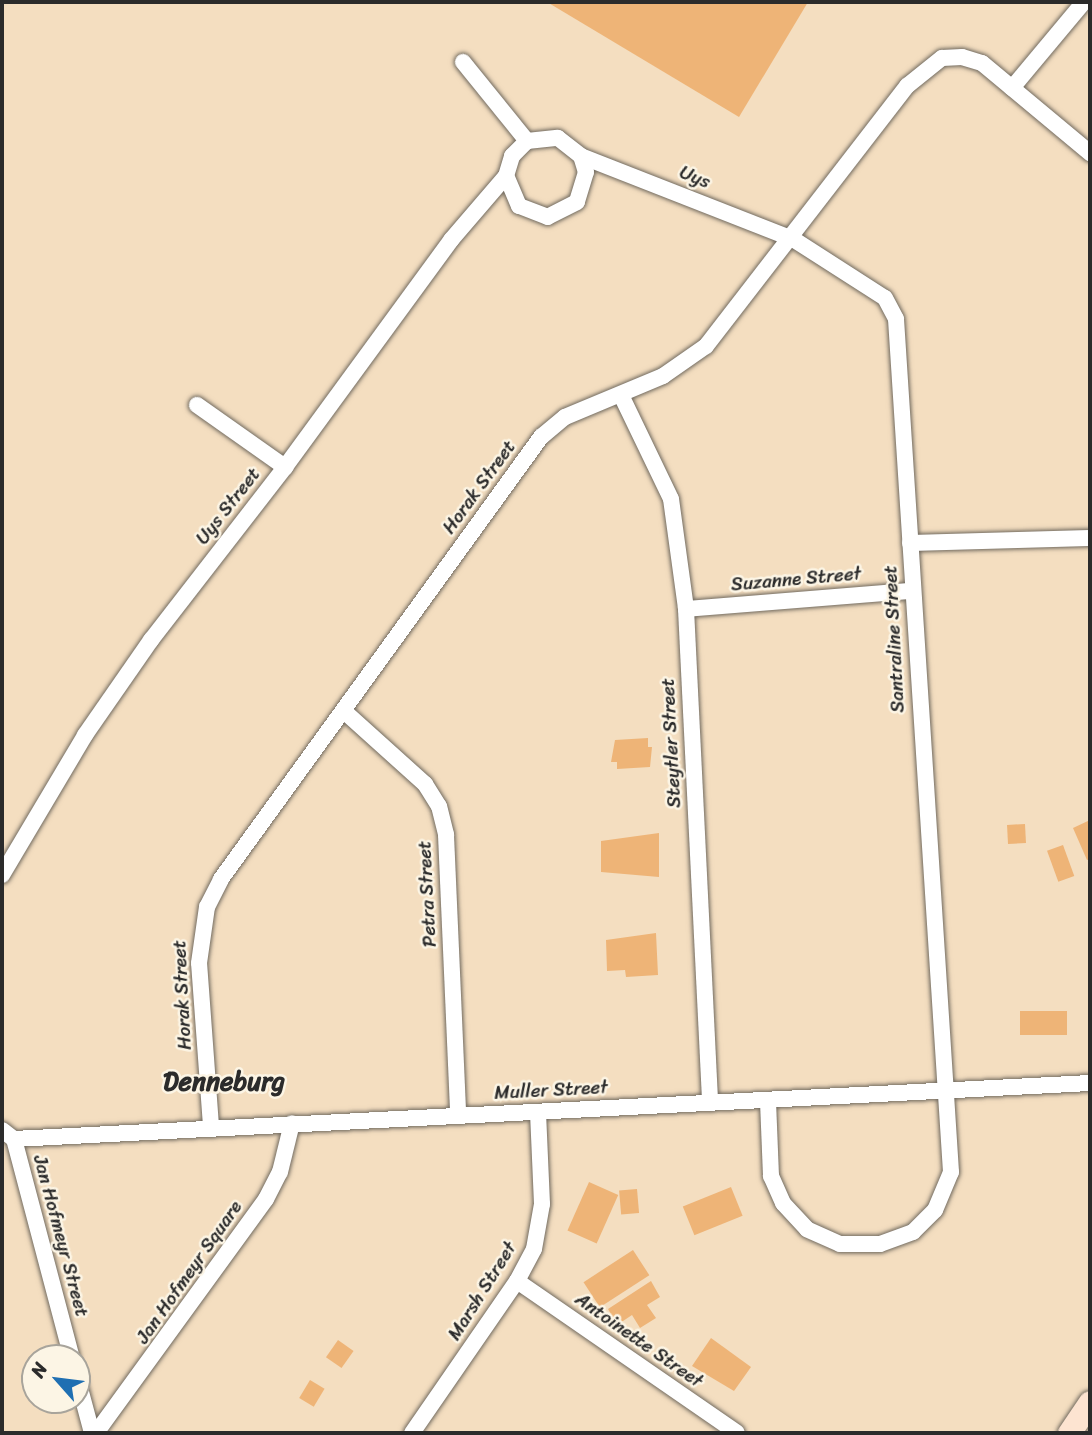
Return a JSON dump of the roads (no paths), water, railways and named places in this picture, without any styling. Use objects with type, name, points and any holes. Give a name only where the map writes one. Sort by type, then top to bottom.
[{"type":"street","points":[[1012,88],[1084,2]]},
{"type":"street","name":"Horak Street","points":[[211,1126],[199,963],[206,907],[221,879],[345,712],[541,437],[565,417],[621,396],[663,376],[706,346],[793,239],[907,86],[942,58],[962,57],[982,63],[1090,153]]},
{"type":"street","points":[[463,62],[527,141]]},
{"type":"street","points":[[558,138],[581,156],[585,188],[564,212],[548,217],[519,206],[506,176],[512,156],[527,141],[558,138]]},
{"type":"street","name":"Uys","points":[[581,156],[793,239]]},
{"type":"street","name":"Uys Street","points":[[2,875],[85,735],[151,640],[285,467],[451,240],[506,176]]},
{"type":"street","name":"Santraline Street","points":[[793,239],[892,306],[946,1090]]},
{"type":"street","name":"Steytler Street","points":[[621,396],[671,499],[686,609],[709,1101]]},
{"type":"street","points":[[197,405],[285,467]]},
{"type":"street","points":[[910,543],[1090,538]]},
{"type":"street","name":"Suzanne Street","points":[[686,609],[910,591]]},
{"type":"street","name":"Petra Street","points":[[345,712],[425,784],[439,806],[446,835],[458,1115]]},
{"type":"street","name":"Muller Street","points":[[8,1134],[538,1113],[709,1101],[1090,1083]]},
{"type":"street","points":[[768,1100],[771,1176],[783,1203],[807,1229],[840,1244],[880,1244],[912,1232],[935,1210],[951,1172],[946,1090]]},
{"type":"street","name":"Marsh Street","points":[[412,1433],[517,1281],[534,1249],[542,1204],[538,1113]]},
{"type":"street","name":"Jan Hofmeyr Square","points":[[94,1433],[119,1408],[267,1199],[280,1172],[292,1123]]},
{"type":"street","name":"Jan Hofmeyr Street","points":[[8,1134],[68,1344]]},
{"type":"street","name":"Antoinette Street","points":[[517,1281],[732,1432]]},
{"type":"street","points":[[1069,1433],[1090,1402]]},
{"type":"street","points":[[88,1414],[94,1433]]},
{"type":"district","name":"Denneburg","points":[[224,1082]]}]
